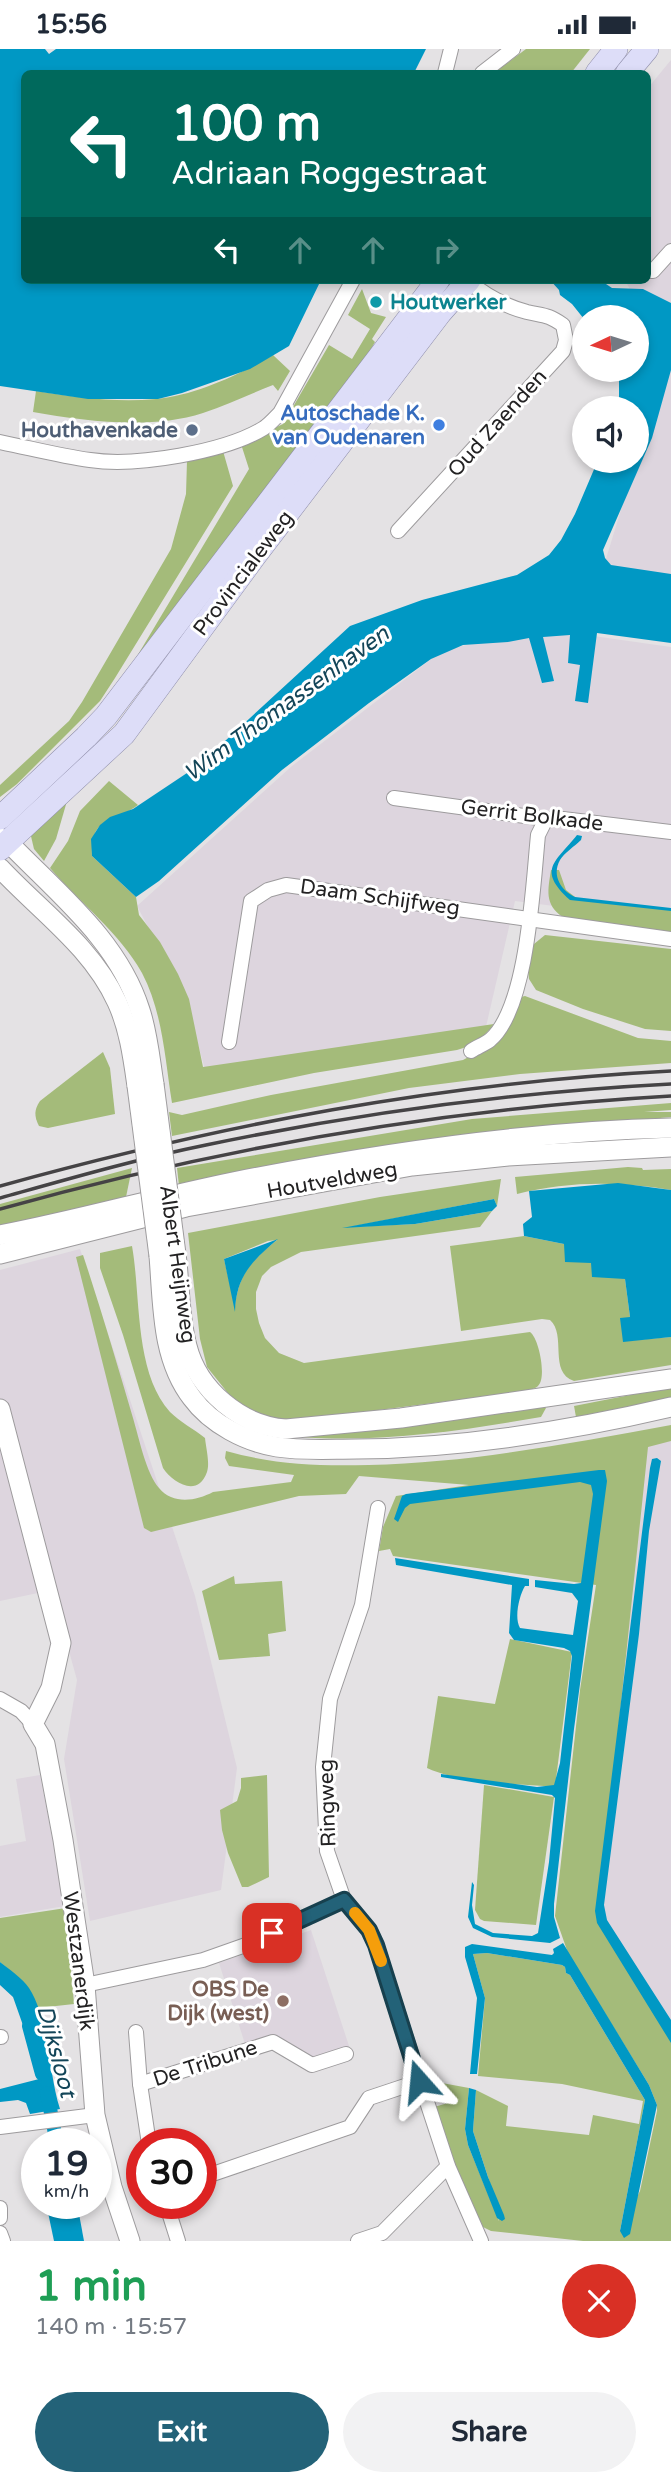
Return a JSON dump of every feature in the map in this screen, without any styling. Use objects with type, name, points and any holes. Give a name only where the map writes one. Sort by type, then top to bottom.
[{"type":"main road","points":[[600,70],[617,49]]},
{"type":"main road","points":[[629,70],[646,49]]},
{"type":"main road","name":"Provincialeweg","points":[[0,818],[106,716],[435,284]]},
{"type":"main road","name":"Provincialeweg","points":[[3,843],[124,734],[463,284]]},
{"type":"street","points":[[445,70],[451,49]]},
{"type":"street","points":[[486,70],[513,49]]},
{"type":"street","points":[[651,271],[671,251]]},
{"type":"street","points":[[0,442],[92,460],[128,462],[198,451],[237,440],[264,428],[280,413],[351,284]]},
{"type":"street","name":"Oud Zaenden","points":[[398,531],[563,351],[566,340],[562,325],[548,315],[527,312],[494,300],[472,284]]},
{"type":"street","name":"Gerrit Bolkade","points":[[394,798],[546,819],[563,818],[671,832]]},
{"type":"street","points":[[471,1051],[491,1039],[506,1019],[518,990],[538,835],[546,819]]},
{"type":"street","name":"Albert Heijnweg","points":[[3,843],[92,928],[124,972],[139,1008],[146,1033],[145,1085],[167,1255],[188,1349],[194,1365],[222,1402],[244,1417],[272,1428],[286,1429],[401,1418],[671,1379]]},
{"type":"street","name":"Albert Heijnweg","points":[[0,868],[80,948],[101,973],[123,1017],[145,1085]]},
{"type":"street","name":"Daam Schijfweg","points":[[229,1042],[251,901],[268,890],[286,885],[671,939]]},
{"type":"street","name":"Houtveldweg","points":[[0,1235],[234,1182],[363,1159],[567,1134],[671,1128]]},
{"type":"street","name":"Houtveldweg","points":[[0,1254],[186,1207],[412,1166],[508,1156],[671,1147]]},
{"type":"street","name":"Albert Heijnweg","points":[[167,1255],[164,1322],[169,1351],[184,1387],[193,1401],[216,1422],[260,1443],[276,1447],[314,1449],[420,1447],[563,1428],[671,1407]]},
{"type":"street","points":[[0,1409],[61,1643],[51,1688],[33,1724]]},
{"type":"street","name":"Ringweg","points":[[378,1508],[362,1605],[330,1699],[323,1767],[327,1851],[344,1900],[369,1930],[376,1945],[448,2165],[481,2241]]},
{"type":"street","name":"Westzanerdijk","points":[[0,1699],[21,1711],[45,1744],[85,1985],[95,2115],[112,2187],[130,2241]]},
{"type":"street","points":[[85,1985],[203,1960],[254,1942],[344,1900]]},
{"type":"street","points":[[136,2032],[147,2128]]},
{"type":"street","name":"De Tribune","points":[[140,2084],[274,2042],[312,2065],[346,2054]]},
{"type":"street","points":[[217,2173],[350,2127],[369,2098],[419,2081]]},
{"type":"street","points":[[0,2127],[95,2115]]},
{"type":"street","points":[[358,2241],[382,2232],[448,2165]]},
{"type":"street","points":[[0,2208],[0,2218]]},
{"type":"street","points":[[171,2219],[178,2241]]},
{"type":"street","points":[[0,2232],[4,2241]]},
{"type":"shaded area","points":[[671,60],[671,582],[602,572],[632,473],[649,473],[649,418],[667,359],[649,325],[649,305],[638,305],[627,284],[651,284],[651,84]]},
{"type":"shaded area","points":[[544,629],[671,647],[671,921],[515,901],[485,1031],[205,1069],[184,995],[137,906],[292,766],[443,650]]},
{"type":"shaded area","points":[[80,1249],[195,1596],[237,1768],[221,1890],[90,1921],[64,1759],[77,1680],[52,1590],[0,1601],[0,1270]]},
{"type":"shaded area","points":[[671,1441],[671,2067],[598,1916],[637,1446]]},
{"type":"shaded area","points":[[40,1775],[65,1906],[0,1917],[0,1846],[26,1841],[16,1779]]},
{"type":"shaded area","name":"OBS De Dijk (west)","points":[[311,1930],[350,2049],[316,2060],[275,2038],[246,2047],[219,1963]]},
{"type":"green space","points":[[526,49],[590,49],[573,70],[498,70]]},
{"type":"green space","points":[[362,289],[371,313],[386,317],[372,339],[375,342],[358,372],[124,678],[249,469],[241,444],[283,424],[329,345],[352,359],[370,329],[348,315]]},
{"type":"green space","points":[[273,355],[290,371],[278,391],[273,385],[212,410],[183,418],[140,423],[33,412],[36,391],[111,400],[171,397],[216,383]]},
{"type":"green space","points":[[223,451],[233,486],[115,678],[100,701],[17,784],[0,797],[0,785],[69,721],[171,549],[186,494],[187,461]]},
{"type":"green space","points":[[109,781],[138,805],[99,827],[92,843],[92,856],[136,897],[139,915],[160,942],[178,974],[189,999],[203,1067],[494,1024],[478,1040],[457,1050],[314,1073],[172,1103],[159,1020],[142,973],[111,931],[50,868],[68,841],[80,811]]},
{"type":"green space","points":[[69,794],[56,839],[44,861],[34,849],[30,832]]},
{"type":"green space","points":[[551,870],[559,870],[566,890],[579,900],[671,909],[671,932],[563,917],[550,902],[548,890]]},
{"type":"green space","points":[[545,935],[671,949],[671,1031],[645,1029],[536,990],[529,979],[528,970],[534,944]]},
{"type":"green space","points":[[525,996],[638,1038],[671,1041],[671,1063],[520,1074],[409,1088],[172,1136],[169,1112],[182,1115],[271,1095],[463,1060],[476,1053],[521,997]]},
{"type":"green space","points":[[103,1052],[110,1068],[115,1114],[48,1128],[39,1126],[35,1113],[40,1101]]},
{"type":"green space","points":[[671,1103],[671,1110],[644,1112],[671,1112],[671,1117],[529,1130],[179,1186],[177,1168],[472,1119]]},
{"type":"green space","points":[[628,1167],[643,1170],[671,1169],[671,1190],[594,1184],[517,1194],[515,1177]]},
{"type":"green space","points":[[132,1168],[126,1197],[96,1207],[0,1227],[0,1204]]},
{"type":"green space","points":[[501,1179],[497,1206],[494,1199],[350,1227],[415,1224],[492,1211],[480,1227],[301,1252],[271,1267],[262,1276],[256,1292],[256,1309],[265,1338],[279,1353],[304,1363],[530,1332],[541,1358],[541,1382],[527,1391],[285,1422],[259,1416],[235,1402],[207,1367],[200,1339],[188,1233],[380,1197]],"holes":[[[277,1240],[253,1261],[243,1276],[235,1306],[224,1259]]]},
{"type":"green space","points":[[524,1236],[564,1244],[591,1263],[625,1279],[630,1317],[623,1341],[671,1337],[671,1365],[574,1381],[562,1370],[557,1335],[550,1320],[461,1331],[450,1246]]},
{"type":"green space","points":[[132,1246],[141,1333],[150,1376],[158,1395],[170,1412],[205,1438],[207,1472],[203,1480],[192,1486],[179,1483],[163,1468],[100,1268],[100,1253]]},
{"type":"green space","points":[[83,1255],[147,1465],[154,1482],[171,1497],[185,1500],[213,1492],[291,1482],[294,1475],[229,1466],[225,1458],[226,1451],[297,1464],[407,1463],[521,1451],[671,1425],[671,1441],[648,1447],[599,1912],[671,2036],[671,2241],[583,2241],[491,2231],[481,2226],[473,2216],[434,2107],[448,2103],[442,2083],[469,2088],[465,2129],[468,2145],[499,2221],[473,2131],[476,2090],[508,2106],[506,2126],[589,2135],[593,2115],[639,2124],[643,2101],[562,2084],[478,2076],[485,1998],[473,1954],[487,1953],[565,1967],[566,1973],[570,1975],[645,2100],[620,2231],[640,2191],[657,2105],[649,2085],[568,1953],[555,1916],[580,1690],[596,1585],[393,1556],[390,1549],[379,1551],[383,1527],[396,1496],[469,1485],[359,1476],[346,1494],[299,1496],[151,1532],[144,1528],[76,1257]]},
{"type":"green space","points":[[671,1387],[671,1397],[629,1410],[576,1417],[574,1406]]},
{"type":"green space","points":[[543,1405],[546,1408],[541,1417],[451,1431],[390,1437],[299,1437]]},
{"type":"green space","points":[[234,1576],[235,1584],[282,1581],[286,1631],[268,1634],[270,1656],[219,1660],[202,1591]]},
{"type":"green space","points":[[510,1639],[572,1652],[555,1787],[457,1778],[427,1768],[438,1696],[495,1704]]},
{"type":"green space","points":[[267,1775],[269,1877],[242,1887],[228,1853],[220,1810],[237,1801],[241,1778]]},
{"type":"green space","points":[[484,1785],[554,1797],[536,1925],[484,1921],[475,1910]]},
{"type":"green space","points":[[66,1908],[74,2004],[38,2008],[22,1983],[0,1962],[0,1918]]},
{"type":"water","points":[[0,49],[45,49],[49,54],[56,49],[426,49],[416,70],[21,70],[21,284],[319,284],[289,346],[250,369],[182,393],[158,399],[88,399],[0,386]]},
{"type":"water","points":[[554,284],[606,284],[612,288],[643,289],[671,303],[671,370],[649,445],[649,396],[619,396],[619,382],[649,382],[649,305],[573,305],[560,295]]},
{"type":"water","name":"Wim Thomassenhaven","points":[[592,473],[637,473],[603,550],[605,558],[611,565],[671,574],[671,643],[597,633],[588,703],[575,701],[580,665],[568,663],[570,635],[543,637],[554,681],[542,683],[529,638],[463,645],[431,659],[282,770],[159,881],[136,897],[92,856],[91,839],[100,825],[110,817],[133,809],[199,765],[350,626],[422,600],[517,575],[549,555],[561,540]]},
{"type":"water","points":[[577,835],[582,836],[581,840],[564,855],[558,866],[557,877],[566,891],[575,897],[671,908],[671,911],[570,900],[554,881],[552,873],[557,859]]},
{"type":"water","points":[[618,1183],[671,1190],[671,1337],[623,1342],[620,1318],[630,1317],[625,1279],[592,1277],[591,1263],[565,1262],[564,1244],[524,1236],[523,1224],[532,1217],[529,1191]]},
{"type":"water","points":[[494,1199],[497,1206],[492,1211],[415,1224],[342,1228]]},
{"type":"water","points":[[278,1239],[247,1270],[238,1289],[235,1312],[224,1259]]},
{"type":"water","points":[[652,1459],[661,1461],[649,1531],[639,1634],[604,1905],[607,1920],[671,2020],[671,2043],[597,1923],[595,1911],[650,1468]]},
{"type":"water","points":[[605,1470],[607,1481],[554,1904],[554,1917],[560,1938],[550,1943],[492,1937],[473,1928],[468,1917],[472,1882],[475,1924],[493,1933],[532,1936],[538,1933],[555,1798],[552,1795],[441,1777],[441,1774],[537,1787],[554,1785],[560,1763],[572,1656],[570,1651],[564,1648],[514,1640],[509,1633],[512,1585],[396,1565],[395,1558],[529,1579],[529,1586],[525,1586],[518,1607],[517,1619],[520,1628],[573,1635],[578,1601],[572,1593],[535,1587],[535,1580],[581,1583],[593,1494],[591,1485],[580,1482],[410,1504],[398,1522],[394,1519],[402,1496],[406,1494]]},
{"type":"water","points":[[563,1943],[649,2085],[657,2105],[630,2234],[624,2238],[620,2231],[645,2100],[570,1975],[566,1973],[565,1967],[487,1953],[473,1954],[485,1998],[477,2074],[470,2074],[477,1998],[465,1957],[465,1947],[472,1944],[552,1955],[553,1949]]},
{"type":"water","points":[[0,1962],[26,1984],[36,2001],[45,2031],[60,2109],[30,2114],[26,2103],[18,2100],[0,2102],[0,2089],[43,2078],[39,2059],[41,2048],[25,2031],[13,1997],[0,1985]]},
{"type":"water","points":[[469,2088],[476,2090],[473,2131],[504,2215],[505,2219],[502,2221],[497,2218],[468,2145],[465,2129]]},
{"type":"water","points":[[49,2219],[80,2219],[84,2241],[54,2241]]},
{"type":"waterway","name":"Dijksloot","points":[[29,2026],[42,2074]]},
{"type":"waterway","name":"Dijksloot","points":[[47,2093],[54,2128]]},
{"type":"railway","points":[[0,1186],[167,1144],[332,1110],[500,1085],[671,1071]]},
{"type":"railway","points":[[0,1198],[154,1157],[322,1123],[496,1098],[671,1084]]},
{"type":"railway","points":[[0,1209],[166,1167],[332,1135],[501,1111],[671,1096]]},
{"type":"slow traffic","points":[[355,1913],[369,1930],[381,1961]]},
{"type":"place","name":"Houtwerker","points":[[376,302]]},
{"type":"place","name":"Autoschade K. van Oudenaren","points":[[439,425]]},
{"type":"place","name":"Houthavenkade","points":[[192,430]]},
{"type":"place","name":"OBS De Dijk (west)","points":[[283,2001]]},
{"type":"route","points":[[272,1933],[344,1900],[369,1930],[376,1945],[419,2081]]}]
